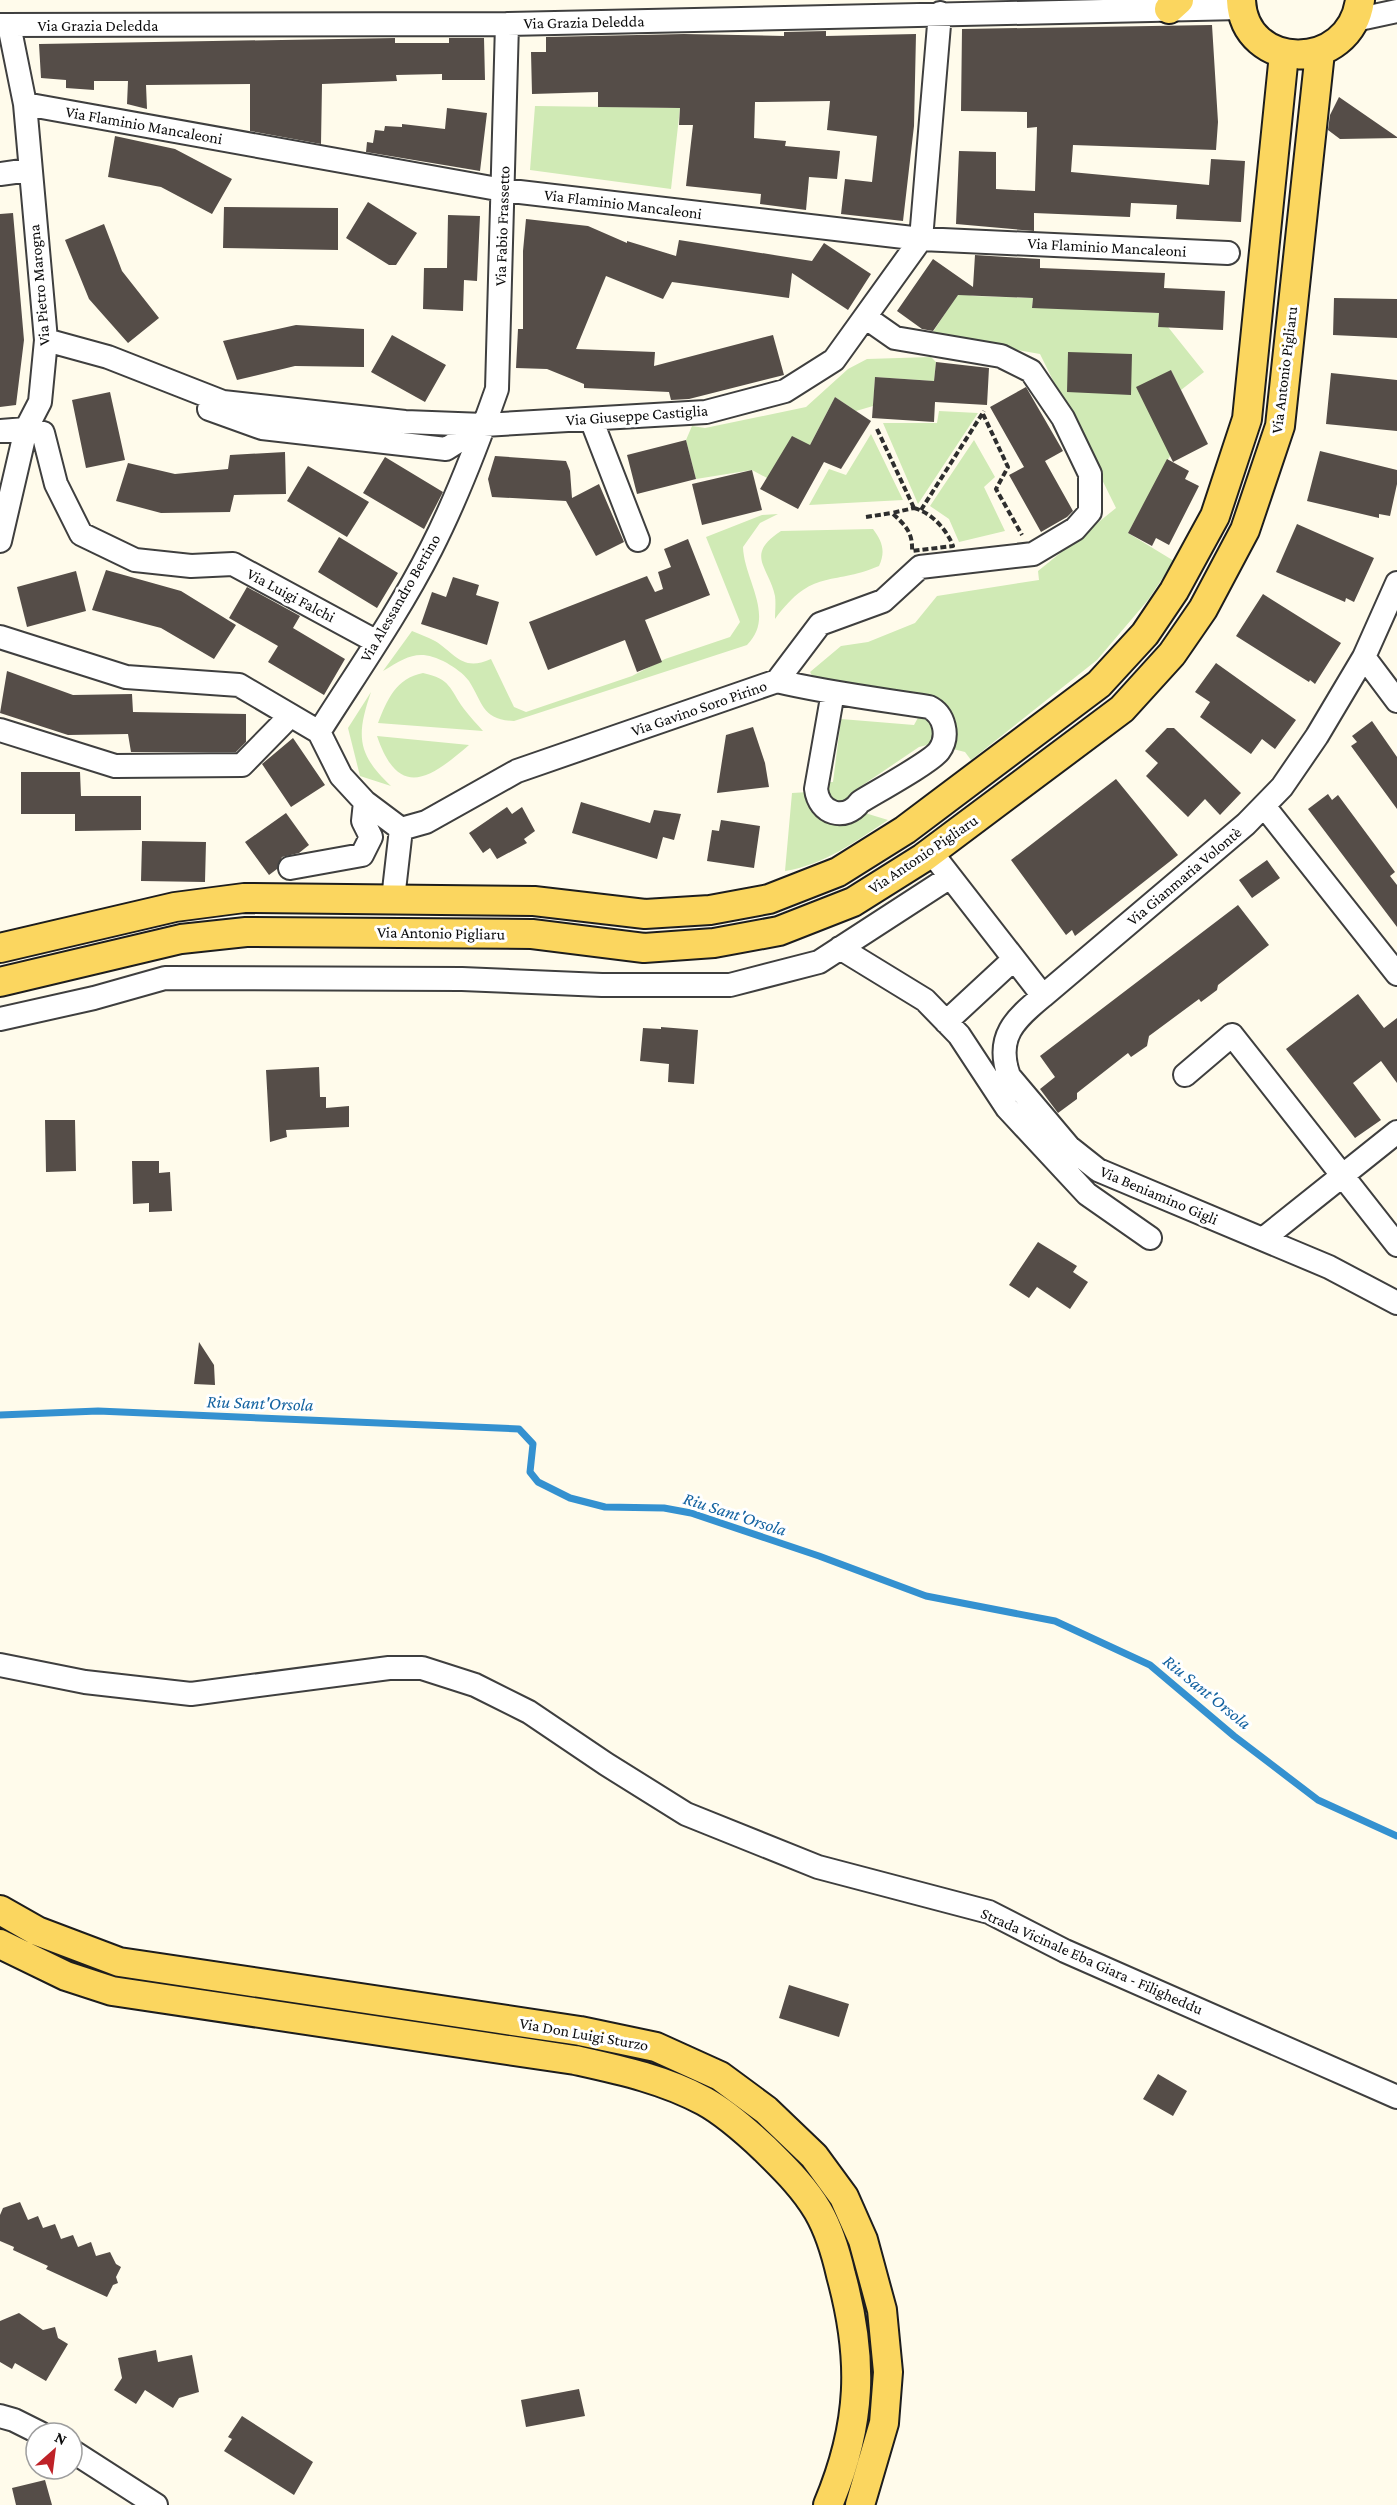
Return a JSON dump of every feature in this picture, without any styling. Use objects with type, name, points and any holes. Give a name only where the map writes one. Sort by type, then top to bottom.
[{"type":"main road","points":[[1241,4],[1249,28],[1256,37],[1284,54],[1303,55],[1320,52],[1335,44],[1357,10]]},
{"type":"main road","name":"Via Antonio Pigliaru","points":[[0,982],[181,939],[246,932],[532,934],[644,948],[714,943],[778,931],[853,902],[931,852],[1122,709],[1172,654],[1203,609],[1245,530],[1280,426],[1320,52]]},
{"type":"main road","name":"Via Antonio Pigliaru","points":[[0,948],[175,907],[244,898],[534,901],[645,914],[710,910],[769,899],[838,872],[904,830],[1099,684],[1145,634],[1174,591],[1215,516],[1247,419],[1284,54]]},
{"type":"main road","name":"Via Don Luigi Sturzo","points":[[0,1910],[37,1931],[119,1962],[580,2031],[656,2047],[720,2076],[766,2110],[814,2156],[844,2196],[863,2240],[882,2310],[888,2372],[885,2423],[860,2505]]},
{"type":"main road","name":"Via Don Luigi Sturzo","points":[[0,1944],[66,1976],[112,1991],[575,2060],[647,2076],[706,2102],[747,2132],[791,2175],[818,2211],[835,2250],[852,2315],[858,2372],[855,2419],[839,2479],[828,2505]]},
{"type":"street","name":"Via Grazia Deledda","points":[[5,25],[507,24],[749,9],[940,13],[1179,3],[1241,4]]},
{"type":"street","points":[[1357,10],[1397,11]]},
{"type":"street","points":[[921,239],[940,13]]},
{"type":"street","name":"Via Fabio Frassetto","points":[[484,425],[497,389],[507,24]]},
{"type":"street","name":"Via Pietro Marogna","points":[[0,541],[26,429],[40,402],[46,340],[29,170],[25,104],[5,25]]},
{"type":"street","name":"Via Flaminio Mancaleoni","points":[[25,104],[503,190],[921,239],[1228,253]]},
{"type":"street","points":[[0,174],[29,170]]},
{"type":"street","name":"Via Giuseppe Castiglia","points":[[46,340],[108,357],[223,402],[405,422],[484,425],[706,412],[786,391],[834,360],[921,239]]},
{"type":"street","name":"Via Gavino Soro Pirino","points":[[401,829],[426,822],[517,771],[777,681],[820,624],[882,601],[920,567],[1033,554],[1075,529],[1090,512],[1090,474],[1063,418],[1031,371],[1001,356],[895,338],[865,317]]},
{"type":"street","points":[[591,419],[638,540]]},
{"type":"street","name":"Via Alessandro Bertino","points":[[319,732],[377,642],[431,549],[484,425]]},
{"type":"street","points":[[0,431],[26,429]]},
{"type":"street","name":"Via Luigi Falchi","points":[[26,429],[43,433],[56,484],[81,534],[135,560],[191,566],[233,564],[377,642]]},
{"type":"street","name":"Via Gianmaria Volontè","points":[[1043,996],[1246,824],[1282,787],[1317,736],[1364,657],[1397,583]]},
{"type":"street","points":[[0,637],[126,677],[239,685],[319,732],[341,776],[365,802],[401,829],[393,899]]},
{"type":"street","points":[[1364,657],[1397,701]]},
{"type":"street","points":[[777,681],[929,706],[938,711],[945,736],[938,752],[845,814],[835,814],[817,800],[816,789],[833,692]]},
{"type":"street","points":[[0,730],[116,766],[242,765],[290,716]]},
{"type":"street","points":[[290,868],[362,855],[371,837],[363,820],[365,802]]},
{"type":"street","points":[[1264,806],[1397,974]]},
{"type":"street","points":[[931,852],[1043,996]]},
{"type":"street","name":"Via Antonio Pigliaru","points":[[0,1019],[94,998],[165,978],[462,979],[602,985],[730,985],[819,962],[950,877]]},
{"type":"street","points":[[840,948],[925,1000],[959,1035],[1007,1108],[1087,1194],[1150,1238]]},
{"type":"street","points":[[946,1022],[1014,958]]},
{"type":"street","name":"Via Beniamino Gigli","points":[[1043,996],[1018,1016],[1005,1041],[1002,1053],[1009,1076],[1069,1147],[1098,1170],[1329,1267],[1397,1303]]},
{"type":"street","points":[[1185,1075],[1232,1035],[1397,1245]]},
{"type":"street","points":[[1263,1239],[1397,1132]]},
{"type":"street","name":"Strada Vicinale Eba Giara - Filigheddu","points":[[0,1665],[85,1682],[191,1694],[389,1668],[422,1668],[475,1685],[529,1712],[686,1814],[818,1867],[989,1912],[1065,1951],[1397,2097]]},
{"type":"street","points":[[0,2416],[24,2425]]},
{"type":"street","points":[[84,2459],[156,2505]]},
{"type":"path","points":[[921,510],[984,413],[1008,467],[996,489],[1033,554]]},
{"type":"path","points":[[877,429],[914,508]]},
{"type":"path","points":[[866,517],[914,508],[921,510],[948,533],[953,546],[912,551],[913,539],[907,526],[892,513]]},
{"type":"green space","points":[[535,106],[680,108],[671,189],[530,170]]},
{"type":"green space","points":[[959,292],[973,296],[1033,298],[1032,307],[1159,313],[1158,327],[1168,327],[1204,372],[1181,390],[1171,370],[1170,456],[1128,533],[1174,561],[1148,600],[1097,660],[971,760],[965,752],[953,749],[951,716],[943,704],[936,699],[928,695],[814,679],[810,672],[841,646],[868,642],[915,623],[937,596],[1039,580],[1038,571],[1116,508],[1040,354],[931,335]]},
{"type":"green space","points":[[931,357],[936,362],[934,381],[875,377],[873,406],[856,411],[835,397],[810,445],[767,478],[752,470],[696,479],[686,440],[692,426],[705,428],[806,407],[848,369],[867,359]]},
{"type":"green space","points":[[939,411],[978,413],[918,504],[883,423],[937,423]]},
{"type":"green space","points":[[871,434],[903,500],[809,505],[829,469],[846,475]]},
{"type":"green space","points":[[974,440],[995,477],[984,487],[1005,531],[959,542],[949,519],[930,506]]},
{"type":"green space","points":[[778,514],[760,523],[743,547],[759,610],[759,622],[755,634],[747,645],[514,721],[503,720],[489,714],[467,678],[437,658],[414,656],[383,671],[412,631],[435,641],[460,660],[473,664],[491,659],[514,707],[526,712],[632,676],[665,659],[730,637],[740,622],[706,537],[762,515]]},
{"type":"green space","points":[[873,529],[882,546],[879,566],[812,585],[789,603],[775,619],[775,596],[761,554],[770,539],[781,531]]},
{"type":"green space","points":[[423,673],[444,681],[483,731],[378,723],[389,698],[399,685]]},
{"type":"green space","points":[[371,692],[363,721],[363,744],[371,764],[391,786],[360,776],[348,728]]},
{"type":"green space","points":[[928,713],[937,729],[931,744],[919,747],[851,793],[847,805],[830,804],[825,782],[833,782],[841,719],[914,725],[920,714]]},
{"type":"green space","points":[[377,736],[469,745],[442,767],[429,774],[417,777],[406,776],[395,769]]},
{"type":"green space","points":[[809,792],[854,820],[865,813],[888,820],[826,858],[785,871],[792,793]]},
{"type":"building","points":[[1212,25],[1218,122],[1216,150],[1073,145],[1071,172],[1209,185],[1211,159],[1245,161],[1241,222],[1176,219],[1177,205],[1131,203],[1130,217],[1034,213],[1034,231],[956,224],[959,151],[996,152],[996,189],[1035,191],[1037,127],[1027,128],[1027,112],[961,111],[962,29]]},
{"type":"building","points":[[826,31],[826,36],[916,34],[914,126],[903,221],[841,214],[845,179],[872,182],[877,136],[827,130],[830,101],[755,102],[754,138],[786,141],[785,146],[840,151],[837,179],[809,177],[806,210],[760,204],[761,194],[686,186],[693,125],[679,125],[680,108],[598,107],[598,92],[532,94],[531,52],[546,52],[546,37],[684,34],[784,36],[784,32]]},
{"type":"building","points":[[395,38],[395,43],[449,43],[449,38],[484,38],[485,80],[442,80],[442,74],[396,75],[397,81],[322,84],[321,144],[250,131],[250,84],[146,85],[147,109],[127,104],[128,81],[94,81],[94,90],[66,88],[66,80],[41,78],[39,44]]},
{"type":"building","points":[[1339,97],[1397,138],[1340,139],[1328,130],[1330,115]]},
{"type":"building","points":[[447,108],[487,113],[480,171],[366,152],[367,142],[373,143],[375,130],[384,131],[385,126],[402,127],[402,124],[445,129]]},
{"type":"building","points":[[115,136],[175,149],[232,179],[212,214],[161,187],[108,177]]},
{"type":"building","points":[[368,202],[417,233],[396,265],[389,265],[346,238]]},
{"type":"building","points":[[224,207],[338,208],[338,250],[223,248]]},
{"type":"building","points":[[13,213],[24,340],[16,405],[0,407],[0,214]]},
{"type":"building","points":[[448,215],[480,216],[477,281],[464,280],[463,311],[423,309],[424,268],[447,268]]},
{"type":"building","points":[[526,219],[588,226],[627,243],[627,241],[676,256],[679,240],[812,261],[824,243],[871,274],[848,310],[792,273],[789,298],[672,282],[663,299],[606,276],[576,349],[655,352],[654,366],[773,335],[784,375],[689,399],[671,400],[669,392],[584,388],[584,384],[547,369],[516,368],[518,329],[523,329],[523,251]]},
{"type":"building","points":[[104,224],[122,271],[159,318],[128,343],[89,299],[65,240]]},
{"type":"building","points":[[975,255],[1040,259],[1040,268],[1165,273],[1164,288],[1225,291],[1223,330],[1158,327],[1159,313],[1032,308],[1033,298],[958,295],[933,331],[922,329],[897,311],[933,259],[973,287]]},
{"type":"building","points":[[1334,298],[1397,299],[1397,338],[1333,335]]},
{"type":"building","points":[[296,325],[364,329],[364,367],[295,366],[237,380],[223,341]]},
{"type":"building","points":[[392,335],[446,365],[425,402],[371,372]]},
{"type":"building","points":[[1068,352],[1132,354],[1131,395],[1067,392]]},
{"type":"building","points":[[936,362],[989,368],[987,405],[935,402],[934,422],[872,418],[875,377],[934,381]]},
{"type":"building","points":[[1171,370],[1208,444],[1173,462],[1136,387]]},
{"type":"building","points":[[1331,373],[1397,380],[1397,431],[1326,424]]},
{"type":"building","points":[[1026,387],[1063,451],[1045,461],[1073,511],[1041,532],[1009,475],[1024,467],[990,407]]},
{"type":"building","points":[[110,392],[125,460],[86,468],[72,400]]},
{"type":"building","points":[[835,397],[871,421],[841,469],[824,462],[798,509],[760,489],[792,436],[810,445]]},
{"type":"building","points":[[686,440],[696,479],[637,494],[627,455]]},
{"type":"building","points":[[1320,451],[1397,470],[1397,484],[1390,516],[1379,514],[1379,518],[1307,501]]},
{"type":"building","points":[[285,452],[286,494],[234,495],[230,512],[161,513],[116,501],[128,463],[175,474],[228,469],[230,455]]},
{"type":"building","points":[[495,456],[566,461],[570,471],[572,498],[599,484],[624,542],[596,556],[566,501],[492,497],[488,479]]},
{"type":"building","points":[[385,457],[443,492],[424,529],[363,493]]},
{"type":"building","points":[[1167,459],[1189,471],[1185,479],[1199,486],[1169,545],[1156,538],[1152,546],[1128,533]]},
{"type":"building","points":[[308,466],[369,502],[347,537],[287,501]]},
{"type":"building","points":[[752,470],[762,510],[702,525],[692,484]]},
{"type":"building","points":[[1297,524],[1374,558],[1354,602],[1346,598],[1345,602],[1276,572]]},
{"type":"building","points":[[339,537],[398,573],[377,608],[318,572]]},
{"type":"building","points":[[688,539],[710,595],[645,620],[662,662],[637,672],[625,640],[548,670],[529,622],[647,576],[655,592],[663,589],[658,572],[671,567],[664,549]]},
{"type":"building","points":[[106,570],[181,591],[236,625],[214,659],[161,628],[92,610]]},
{"type":"building","points":[[76,571],[86,611],[27,627],[17,587]]},
{"type":"building","points":[[453,577],[479,585],[476,595],[499,602],[487,645],[421,624],[432,592],[446,597]]},
{"type":"building","points":[[247,587],[300,616],[293,628],[345,659],[324,695],[268,662],[278,646],[229,618]]},
{"type":"building","points":[[1263,594],[1341,643],[1315,684],[1236,636]]},
{"type":"building","points":[[1216,663],[1296,720],[1275,749],[1262,739],[1251,754],[1200,717],[1210,702],[1195,692]]},
{"type":"building","points":[[7,671],[73,695],[132,694],[133,712],[246,714],[246,742],[236,752],[131,752],[128,734],[68,735],[0,713]]},
{"type":"building","points":[[1372,721],[1397,757],[1397,809],[1351,746],[1357,742],[1352,736]]},
{"type":"building","points":[[753,727],[765,763],[769,787],[717,793],[726,735]]},
{"type":"building","points":[[1167,728],[1174,728],[1241,793],[1220,815],[1205,799],[1188,817],[1146,776],[1158,763],[1145,751]]},
{"type":"building","points":[[293,738],[325,785],[291,807],[262,764]]},
{"type":"building","points":[[21,772],[80,772],[81,796],[141,796],[141,830],[75,831],[75,814],[21,814]]},
{"type":"building","points":[[1116,779],[1178,855],[1075,936],[1072,930],[1066,935],[1011,860]]},
{"type":"building","points":[[1328,794],[1332,800],[1338,795],[1395,872],[1390,876],[1397,885],[1397,927],[1308,809]]},
{"type":"building","points":[[581,802],[650,823],[654,810],[681,814],[674,840],[663,837],[657,859],[572,833]]},
{"type":"building","points":[[507,807],[512,814],[522,807],[535,831],[524,839],[527,843],[497,859],[490,848],[483,853],[469,833]]},
{"type":"building","points":[[286,813],[309,845],[299,853],[282,857],[277,869],[269,875],[245,842]]},
{"type":"building","points":[[721,820],[760,826],[754,868],[707,861],[712,830],[719,831]]},
{"type":"building","points":[[142,841],[206,842],[205,882],[141,881]]},
{"type":"building","points":[[1267,860],[1280,878],[1252,898],[1239,880]]},
{"type":"building","points":[[1238,905],[1269,945],[1218,985],[1217,990],[1201,1002],[1199,999],[1149,1036],[1147,1046],[1131,1057],[1128,1053],[1077,1093],[1077,1099],[1058,1113],[1040,1089],[1055,1077],[1040,1056]]},
{"type":"building","points":[[1358,994],[1384,1028],[1397,1018],[1397,1083],[1381,1061],[1353,1083],[1381,1120],[1355,1138],[1286,1049]]},
{"type":"building","points":[[661,1027],[698,1030],[694,1084],[668,1082],[669,1064],[640,1061],[643,1028],[661,1029]]},
{"type":"building","points":[[319,1067],[320,1097],[326,1097],[326,1108],[349,1106],[349,1127],[286,1130],[287,1137],[270,1142],[266,1070]]},
{"type":"building","points":[[45,1120],[75,1120],[76,1171],[46,1172]]},
{"type":"building","points":[[132,1161],[159,1161],[159,1173],[170,1172],[172,1211],[149,1212],[149,1203],[133,1204]]},
{"type":"building","points":[[1038,1242],[1077,1266],[1073,1272],[1088,1282],[1070,1309],[1037,1287],[1029,1298],[1009,1285]]},
{"type":"building","points":[[199,1342],[214,1365],[215,1385],[194,1384]]},
{"type":"building","points":[[789,1985],[849,2004],[839,2037],[779,2018]]},
{"type":"building","points":[[1158,2074],[1187,2091],[1173,2116],[1143,2099]]},
{"type":"building","points":[[20,2202],[28,2220],[38,2216],[43,2228],[55,2224],[61,2239],[73,2235],[78,2247],[91,2242],[96,2256],[110,2252],[116,2264],[121,2267],[116,2277],[118,2283],[113,2285],[107,2297],[46,2269],[48,2266],[13,2250],[14,2247],[0,2241],[0,2215],[3,2208]]},
{"type":"building","points":[[19,2313],[43,2330],[55,2327],[58,2338],[68,2344],[46,2381],[15,2363],[12,2369],[0,2362],[0,2321]]},
{"type":"building","points":[[156,2350],[158,2362],[192,2355],[199,2392],[179,2398],[173,2408],[145,2390],[136,2404],[114,2390],[122,2378],[118,2358]]},
{"type":"building","points":[[579,2389],[585,2416],[526,2427],[521,2400]]},
{"type":"building","points":[[242,2416],[313,2462],[294,2495],[224,2451],[232,2439],[228,2437]]},
{"type":"building","points":[[45,2481],[52,2505],[16,2505],[12,2488]]},
{"type":"waterway","name":"Riu Sant'Orsola","points":[[0,1415],[98,1411],[519,1429],[533,1444],[530,1472],[538,1482],[570,1498],[605,1507],[664,1508],[691,1513],[819,1556],[926,1596],[1055,1621],[1150,1665],[1234,1736],[1318,1800],[1397,1836]]}]
